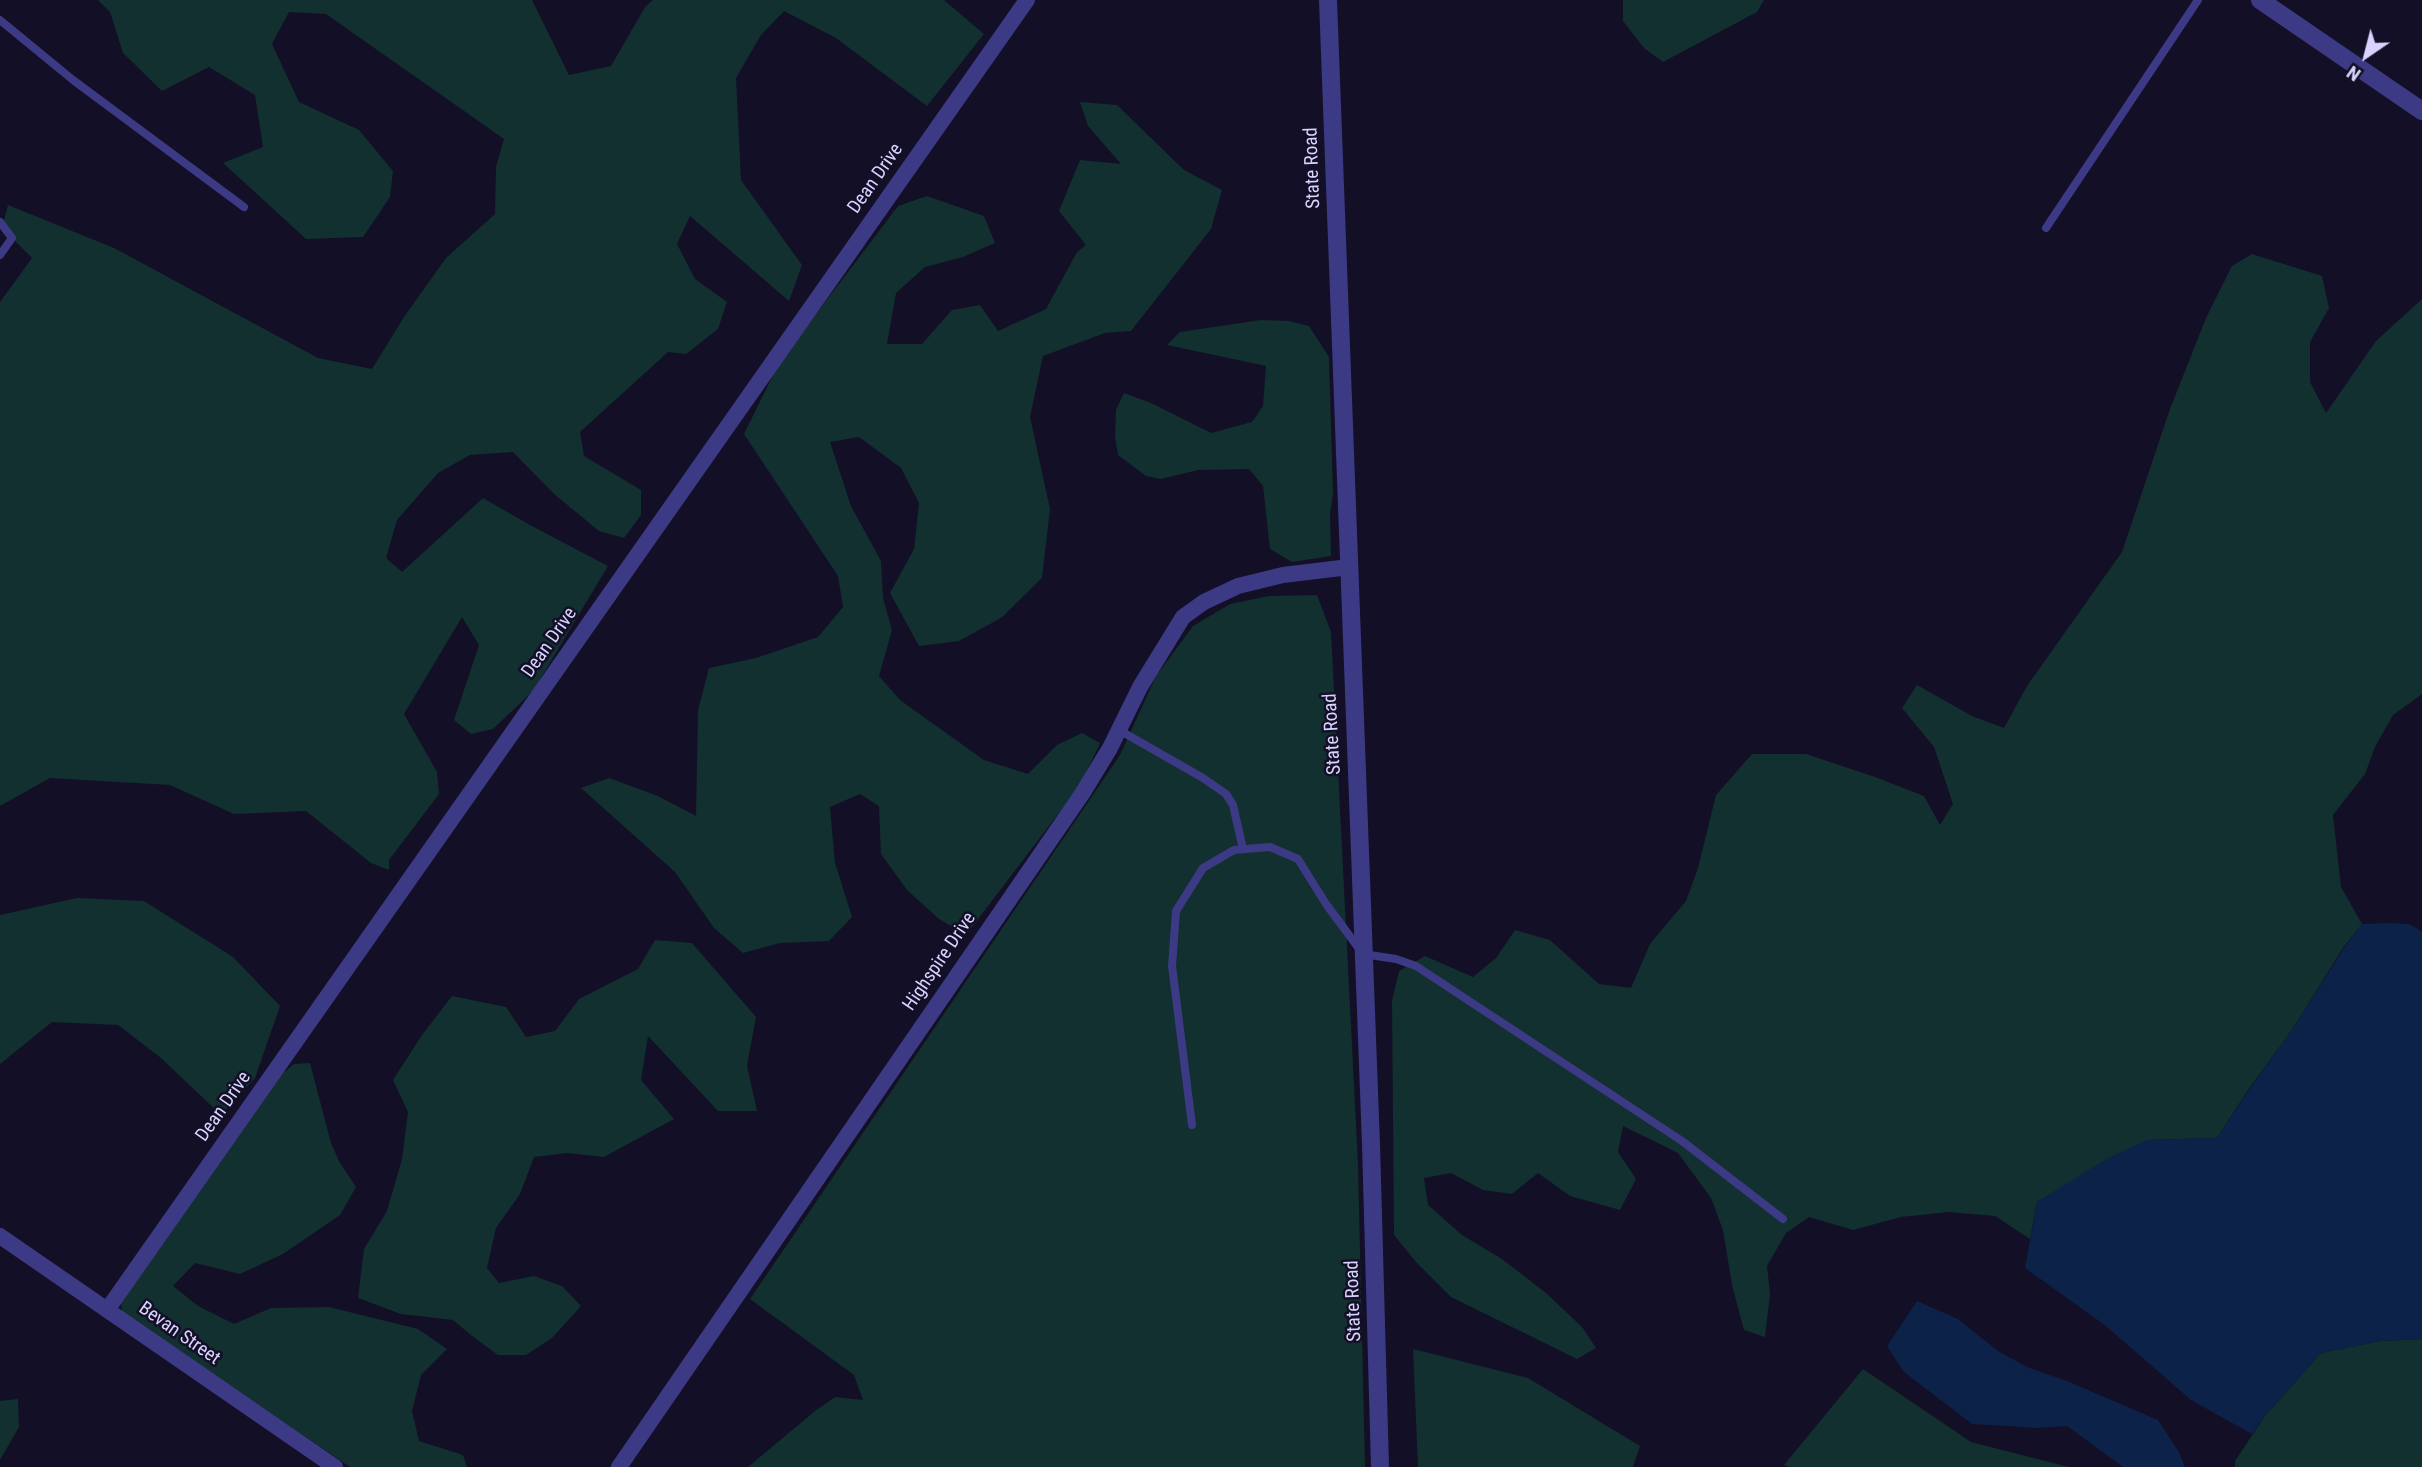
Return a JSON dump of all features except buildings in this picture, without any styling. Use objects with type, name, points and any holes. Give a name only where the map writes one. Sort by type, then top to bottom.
[{"type":"street","name":"Dean Drive","points":[[107,1310],[1027,0]]},
{"type":"street","name":"State Road","points":[[1328,0],[1380,1467]]},
{"type":"street","points":[[2267,2],[2422,111]]},
{"type":"street","name":"Highspire Drive","points":[[619,1467],[1082,794],[1140,687],[1183,617],[1203,601],[1238,586],[1283,575],[1349,567]]},
{"type":"street","name":"Bevan Street","points":[[0,1236],[335,1467]]},
{"type":"lane","points":[[2046,228],[2199,0]]},
{"type":"lane","points":[[0,20],[73,80],[244,207]]},
{"type":"lane","points":[[0,222],[12,238],[0,255]]},
{"type":"lane","points":[[1119,730],[1226,794],[1233,805],[1243,849]]},
{"type":"lane","points":[[1192,1125],[1172,965],[1176,911],[1203,868],[1234,850],[1270,847],[1298,859],[1326,904],[1363,954],[1396,959],[1416,966],[1682,1141],[1783,1219]]},
{"type":"green space","points":[[98,0],[532,0],[569,75],[611,66],[645,7],[653,0],[944,0],[984,34],[927,106],[836,38],[784,11],[761,35],[736,78],[741,180],[802,265],[789,301],[690,216],[677,244],[695,279],[727,302],[718,329],[686,354],[668,352],[580,432],[584,456],[641,490],[641,515],[624,538],[599,531],[554,494],[513,452],[470,455],[438,473],[397,520],[386,558],[402,572],[483,498],[608,566],[533,691],[493,729],[471,734],[454,720],[479,645],[462,617],[404,714],[437,772],[439,794],[389,860],[389,870],[371,863],[306,811],[234,814],[170,785],[50,778],[0,806],[0,302],[32,258],[2,228],[8,205],[114,248],[318,358],[372,369],[404,317],[446,258],[495,214],[496,167],[504,139],[326,14],[289,12],[272,44],[299,102],[359,130],[393,171],[390,197],[363,237],[306,239],[223,163],[263,147],[255,95],[209,67],[162,91],[123,53],[110,12]]},
{"type":"green space","points":[[1623,0],[1764,0],[1757,12],[1663,62],[1644,48],[1623,21]]},
{"type":"green space","points":[[1080,102],[1117,105],[1184,170],[1222,190],[1211,229],[1131,331],[1105,333],[1043,356],[1030,417],[1050,509],[1042,578],[1001,618],[959,641],[919,646],[890,593],[914,549],[919,503],[901,468],[859,437],[830,442],[851,506],[881,561],[883,598],[892,630],[879,676],[900,700],[984,760],[1028,774],[1057,745],[1082,733],[1100,743],[1081,784],[966,935],[939,919],[907,890],[881,854],[879,806],[860,794],[830,807],[835,863],[852,917],[829,941],[780,943],[743,953],[714,928],[675,872],[581,788],[609,778],[658,796],[696,816],[698,710],[709,668],[756,658],[818,637],[843,607],[838,576],[744,434],[779,363],[898,206],[927,196],[984,216],[995,243],[963,257],[925,267],[896,293],[887,344],[922,344],[952,310],[980,305],[998,331],[1046,309],[1077,252],[1086,245],[1059,211],[1080,160],[1121,164],[1088,126]]},
{"type":"green space","points":[[2252,254],[2322,276],[2329,308],[2310,342],[2310,382],[2326,413],[2376,341],[2422,299],[2422,694],[2393,715],[2375,747],[2365,774],[2333,815],[2341,887],[2362,924],[2343,948],[2292,1030],[2217,1138],[2147,1140],[2037,1202],[2030,1239],[1995,1216],[1949,1212],[1901,1217],[1853,1230],[1809,1217],[1786,1233],[1767,1266],[1770,1294],[1765,1337],[1744,1330],[1732,1285],[1723,1230],[1711,1198],[1678,1153],[1623,1126],[1618,1152],[1636,1179],[1620,1210],[1570,1196],[1538,1173],[1512,1194],[1483,1190],[1451,1173],[1424,1178],[1428,1205],[1462,1235],[1502,1259],[1546,1293],[1582,1327],[1596,1348],[1577,1359],[1451,1297],[1394,1235],[1392,1001],[1399,971],[1425,956],[1473,977],[1496,958],[1515,930],[1550,940],[1599,984],[1631,988],[1650,944],[1686,901],[1698,868],[1716,795],[1752,754],[1806,754],[1875,777],[1924,796],[1940,825],[1953,804],[1934,747],[1902,708],[1917,685],[1972,716],[2004,728],[2027,686],[2122,552],[2170,409],[2206,318],[2232,266]]},
{"type":"green space","points":[[1261,320],[1289,321],[1309,326],[1329,357],[1333,494],[1330,514],[1331,556],[1292,562],[1270,549],[1263,486],[1249,469],[1198,470],[1161,479],[1146,476],[1118,455],[1115,436],[1116,410],[1124,393],[1151,403],[1211,433],[1252,422],[1263,406],[1266,366],[1167,345],[1180,332]]},
{"type":"green space","points":[[1317,595],[1331,632],[1358,1164],[1365,1467],[748,1467],[835,1397],[863,1400],[854,1375],[750,1299],[1120,755],[1156,676],[1193,626],[1230,604],[1269,596]]},
{"type":"green space","points":[[77,898],[144,901],[233,957],[280,1006],[255,1078],[221,1115],[161,1058],[118,1025],[52,1022],[0,1064],[0,915]]},
{"type":"green space","points":[[655,940],[692,943],[756,1017],[747,1066],[757,1111],[718,1111],[648,1036],[641,1080],[674,1119],[604,1157],[567,1153],[534,1157],[520,1194],[496,1228],[487,1268],[499,1283],[534,1276],[562,1286],[581,1306],[552,1338],[526,1355],[498,1355],[453,1320],[401,1314],[358,1298],[364,1249],[387,1211],[402,1159],[408,1112],[393,1080],[422,1035],[452,996],[506,1007],[526,1037],[555,1031],[579,999],[638,969]]},
{"type":"green space","points":[[310,1063],[331,1143],[356,1187],[340,1215],[283,1254],[240,1274],[195,1263],[173,1286],[198,1306],[234,1324],[271,1308],[329,1307],[418,1329],[447,1349],[421,1375],[412,1411],[419,1441],[463,1455],[467,1467],[350,1467],[122,1313],[121,1303],[277,1078],[294,1064]]},
{"type":"green space","points":[[2422,1339],[2422,1467],[2235,1467],[2235,1461],[2265,1416],[2321,1353],[2380,1341]]},
{"type":"green space","points":[[1413,1349],[1528,1378],[1640,1446],[1633,1467],[1418,1467]]},
{"type":"green space","points":[[1863,1369],[1971,1442],[2069,1467],[1784,1465]]},
{"type":"green space","points":[[18,1399],[19,1427],[0,1460],[0,1401]]},
{"type":"water","points":[[2362,924],[2409,924],[2422,933],[2422,1339],[2380,1341],[2321,1353],[2252,1434],[2191,1400],[2106,1326],[2025,1268],[2037,1202],[2108,1158],[2147,1140],[2217,1138]]},
{"type":"water","points":[[1917,1301],[1958,1319],[1998,1351],[2027,1367],[2158,1420],[2179,1452],[2185,1467],[2123,1467],[2067,1426],[2038,1428],[1972,1424],[1904,1372],[1887,1346]]}]
